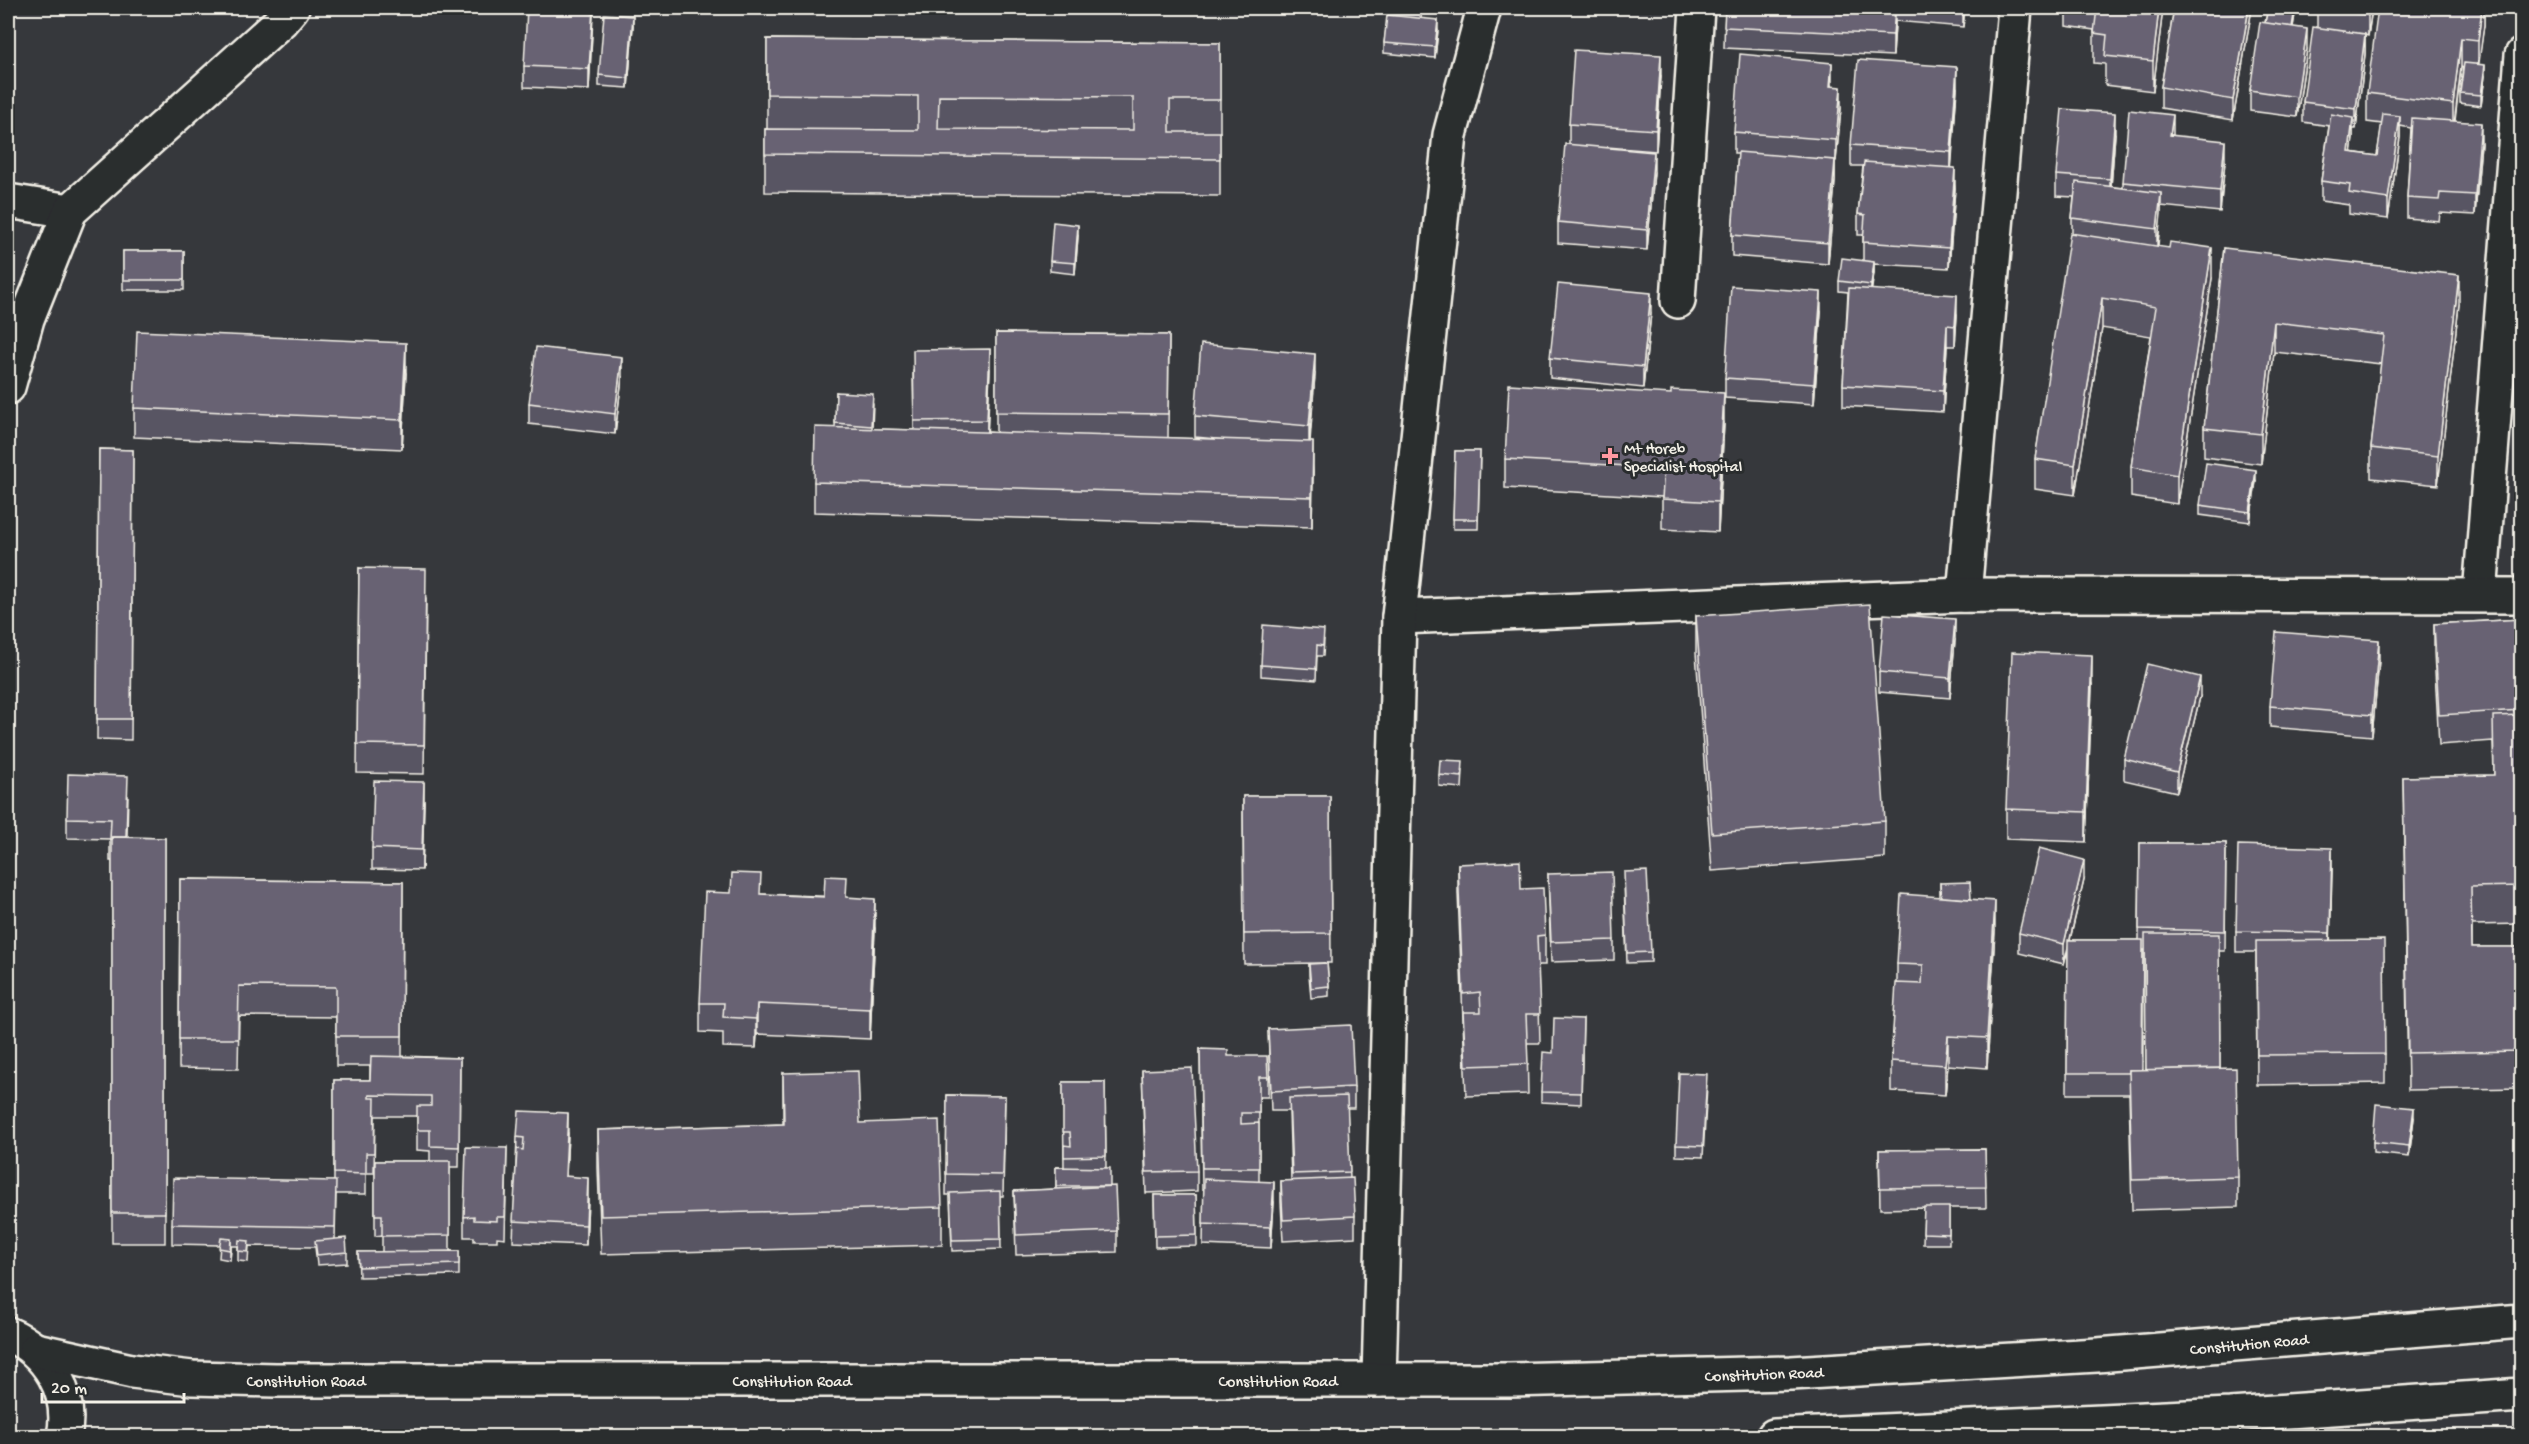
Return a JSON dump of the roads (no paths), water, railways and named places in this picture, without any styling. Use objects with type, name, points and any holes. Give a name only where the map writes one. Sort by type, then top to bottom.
[{"type":"street","points":[[8,387],[27,319],[70,211],[281,21],[292,8]]},
{"type":"street","points":[[1379,1380],[1399,617],[1450,135],[1484,8]]},
{"type":"street","points":[[1678,301],[1697,8]]},
{"type":"street","points":[[1964,595],[2015,8]]},
{"type":"street","points":[[2480,595],[2522,55]]},
{"type":"street","points":[[8,201],[70,211]]},
{"type":"street","points":[[1399,617],[1964,595],[2522,596]]},
{"type":"street","name":"Constitution Road","points":[[15,1337],[132,1371],[192,1378],[275,1380],[1509,1380],[1791,1373],[2097,1355],[2522,1321]]},
{"type":"street","points":[[15,1337],[53,1371],[63,1396],[66,1424],[64,1437]]},
{"type":"street","points":[[1774,1437],[2218,1416],[2522,1395]]},
{"type":"place","name":"Mt Horeb Specialist Hospital","points":[[1610,456]]}]
